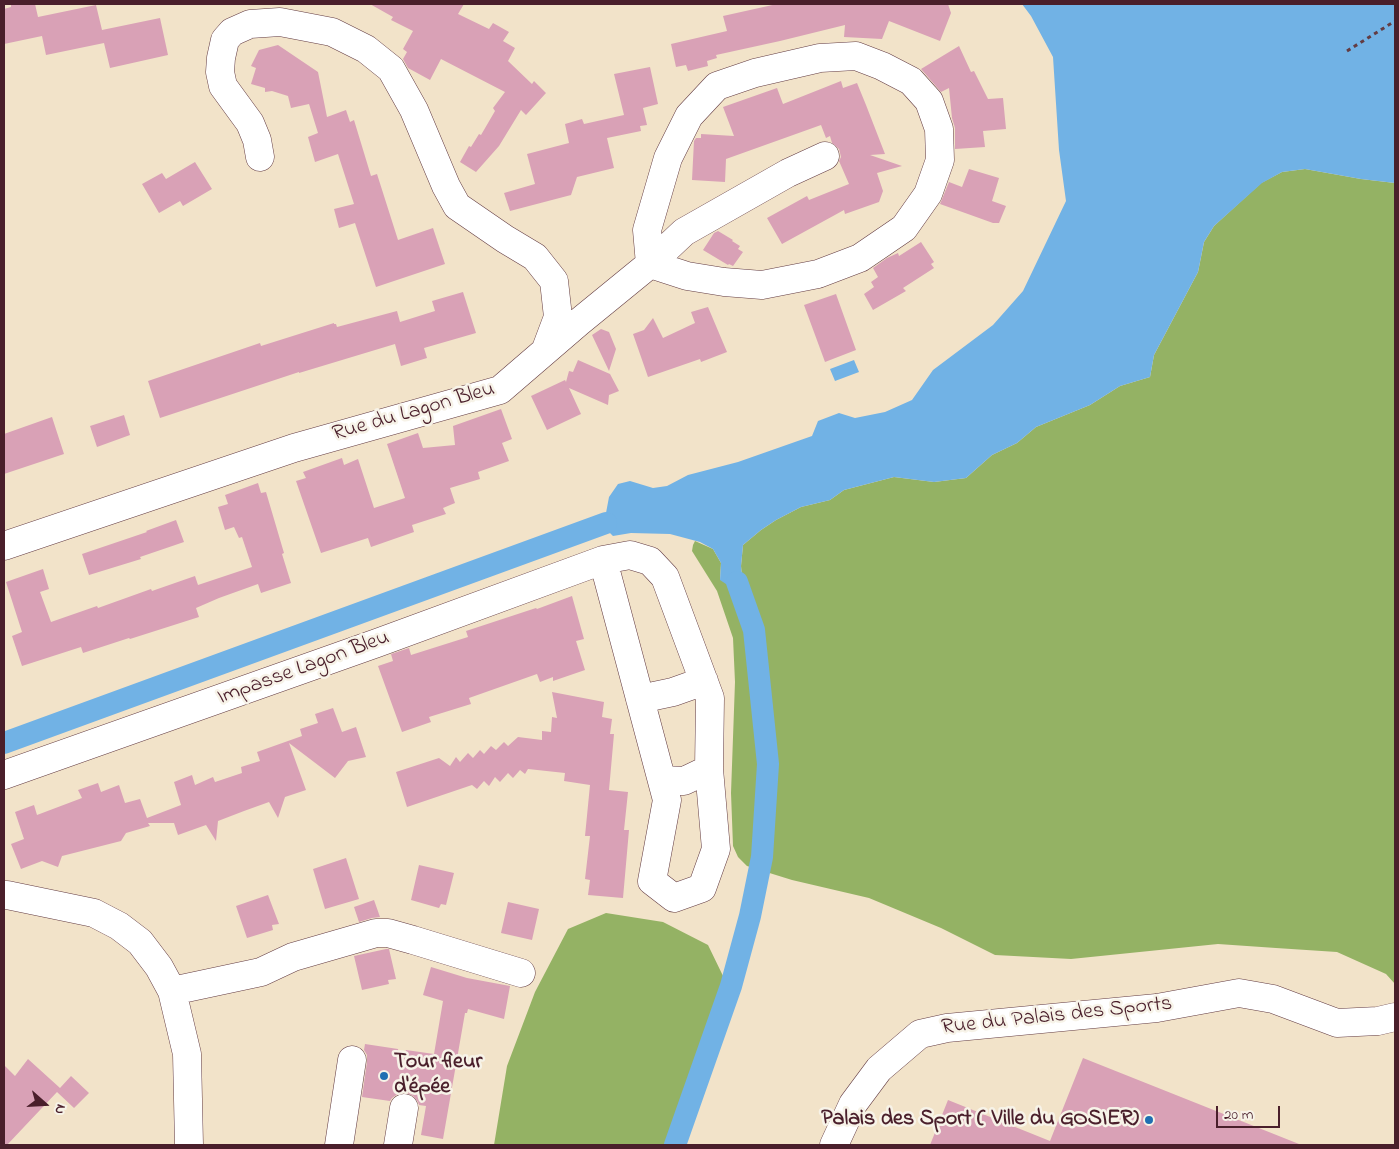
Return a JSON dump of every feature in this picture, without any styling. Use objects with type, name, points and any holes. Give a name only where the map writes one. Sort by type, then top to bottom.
[{"type":"street","points":[[260,157],[258,140],[250,123],[223,86],[220,72],[221,58],[225,40],[232,32],[250,24],[280,22],[332,32],[366,49],[391,70],[410,102],[446,186],[457,206],[535,257],[554,280],[558,317],[545,351]]},
{"type":"street","points":[[856,56],[912,81],[929,101],[938,129],[940,160],[928,194],[904,228],[860,258],[818,274],[762,284],[724,282],[687,276],[650,264],[648,230],[668,158],[689,116],[717,86],[755,73],[820,58],[856,56]]},
{"type":"street","name":"Rue du Lagon Bleu","points":[[4,546],[294,448],[500,390],[650,264],[684,232],[788,174],[825,156]]},
{"type":"street","name":"Impasse Lagon Bleu","points":[[4,775],[377,643],[603,560],[630,555],[650,561],[664,576],[710,698],[709,769],[716,849],[702,888],[674,898],[652,881],[668,800],[662,780]]},
{"type":"street","points":[[603,560],[662,780],[684,780],[709,769]]},
{"type":"street","points":[[640,699],[673,692],[704,681]]},
{"type":"street","points":[[4,895],[7,894],[94,913],[119,926],[140,942],[159,967],[172,991],[187,1054],[189,1145]]},
{"type":"street","points":[[172,991],[261,972],[294,957],[376,933],[388,933],[413,940],[521,974]]},
{"type":"street","name":"Rue du Palais des Sports","points":[[834,1145],[853,1104],[879,1069],[920,1034],[946,1028],[1157,1008],[1239,993],[1273,999],[1337,1023],[1378,1021],[1395,1017]]},
{"type":"street","points":[[339,1145],[352,1060]]},
{"type":"street","points":[[398,1145],[404,1108]]},
{"type":"path","points":[[1347,51],[1395,21]]},
{"type":"green space","points":[[1305,169],[1395,183],[1395,984],[1386,974],[1337,952],[1218,944],[1071,959],[995,955],[941,928],[869,898],[792,880],[747,866],[738,857],[733,846],[731,793],[735,682],[733,638],[717,591],[692,551],[695,541],[713,549],[721,563],[720,580],[742,577],[743,545],[776,520],[801,507],[830,500],[844,490],[894,477],[934,482],[966,478],[992,455],[1017,443],[1036,427],[1090,405],[1120,386],[1150,377],[1154,355],[1198,272],[1204,242],[1214,226],[1261,183],[1282,172]]},
{"type":"green space","points":[[606,913],[663,922],[708,945],[724,978],[721,1009],[672,1145],[494,1145],[507,1066],[535,992],[568,929]]},
{"type":"water","points":[[1022,4],[1395,4],[1395,183],[1305,169],[1282,172],[1262,183],[1214,226],[1204,242],[1198,272],[1154,355],[1150,377],[1120,386],[1090,405],[1036,427],[1017,443],[992,455],[966,478],[934,482],[894,477],[844,490],[830,500],[801,507],[776,520],[743,545],[742,577],[729,586],[720,580],[721,563],[713,549],[700,542],[670,534],[631,533],[613,536],[608,531],[606,513],[609,497],[618,484],[630,481],[653,488],[667,486],[688,475],[738,462],[812,436],[818,421],[839,413],[855,418],[885,412],[912,400],[933,370],[993,325],[1023,291],[1066,201],[1059,150],[1053,57],[1031,16]]},
{"type":"water","points":[[854,360],[859,372],[835,381],[830,369]]},
{"type":"building","points":[[11,4],[35,4],[38,17],[96,5],[102,30],[160,18],[168,55],[110,68],[104,43],[46,55],[42,36],[4,44],[4,9],[11,7]]},
{"type":"building","points":[[370,4],[464,4],[458,14],[489,29],[493,23],[509,32],[503,41],[515,48],[508,61],[532,84],[534,81],[546,93],[526,115],[521,110],[499,146],[476,172],[460,162],[469,146],[471,147],[479,134],[481,135],[495,111],[493,108],[505,92],[441,59],[430,80],[408,68],[403,59],[407,52],[403,49],[413,31],[391,20],[393,17]]},
{"type":"building","points":[[777,4],[948,4],[951,13],[940,41],[889,21],[882,39],[844,37],[845,25],[716,55],[717,58],[707,61],[708,66],[688,71],[686,65],[676,67],[671,44],[727,31],[723,16]]},
{"type":"building","points":[[278,45],[318,72],[327,117],[346,110],[350,122],[354,120],[371,176],[377,174],[398,240],[433,228],[445,264],[376,287],[355,223],[339,228],[334,209],[354,204],[338,154],[315,162],[308,137],[318,133],[309,104],[291,108],[288,96],[272,91],[265,92],[265,88],[251,84],[256,68],[251,66],[259,50]]},
{"type":"building","points":[[959,46],[971,72],[974,71],[988,99],[1003,98],[1006,129],[983,131],[985,147],[955,149],[955,128],[949,88],[941,92],[921,69]]},
{"type":"building","points":[[650,67],[658,104],[643,108],[647,125],[640,126],[641,131],[607,138],[614,168],[577,177],[571,195],[510,211],[504,193],[535,184],[527,154],[569,143],[565,124],[582,119],[584,124],[624,115],[614,74]]},
{"type":"building","points":[[841,81],[843,88],[857,83],[885,154],[870,155],[902,166],[877,173],[883,191],[879,202],[845,214],[844,210],[782,244],[767,218],[807,196],[809,200],[849,184],[839,161],[841,157],[839,149],[832,143],[830,136],[826,138],[821,125],[726,159],[725,182],[692,180],[694,141],[696,138],[701,138],[701,134],[734,136],[723,107],[777,88],[783,104]]},
{"type":"building","points":[[195,162],[212,189],[183,206],[180,201],[159,213],[142,184],[162,173],[166,179]]},
{"type":"building","points":[[969,169],[999,178],[992,201],[1006,206],[999,223],[993,223],[940,204],[949,182],[962,187]]},
{"type":"building","points":[[718,231],[733,240],[740,246],[738,249],[743,252],[733,266],[703,250],[714,233]]},
{"type":"building","points":[[921,242],[934,262],[931,264],[934,268],[903,288],[906,291],[873,310],[864,294],[874,287],[871,282],[878,277],[873,268],[887,258],[898,253],[899,256]]},
{"type":"building","points":[[463,292],[476,333],[424,348],[427,358],[401,366],[395,344],[299,372],[160,418],[148,381],[260,343],[261,346],[334,323],[337,327],[397,311],[400,322],[435,311],[432,301]]},
{"type":"building","points":[[836,294],[856,350],[825,362],[804,305]]},
{"type":"building","points":[[708,307],[727,352],[701,362],[700,359],[648,377],[633,334],[644,330],[653,318],[663,338],[695,323],[691,312]]},
{"type":"building","points":[[601,329],[609,332],[616,349],[609,371],[592,335]]},
{"type":"building","points":[[578,360],[610,374],[619,391],[609,395],[608,405],[569,388],[581,414],[547,430],[531,396],[565,380],[566,382],[569,371],[573,372]]},
{"type":"building","points":[[501,409],[512,439],[502,443],[509,461],[478,472],[480,479],[450,488],[455,503],[443,508],[446,514],[412,525],[414,532],[371,547],[368,538],[321,553],[296,481],[306,478],[303,472],[342,458],[344,465],[358,459],[374,508],[405,498],[387,444],[418,433],[423,448],[455,445],[453,426]]},
{"type":"building","points":[[124,415],[130,435],[97,447],[90,426]]},
{"type":"building","points":[[52,417],[64,454],[4,474],[4,434]]},
{"type":"building","points":[[258,483],[261,493],[266,492],[291,583],[261,593],[258,584],[196,608],[199,617],[83,653],[81,647],[22,666],[12,636],[22,632],[6,582],[43,569],[49,589],[40,592],[51,622],[195,576],[198,585],[252,567],[242,537],[239,538],[234,527],[225,530],[218,507],[228,504],[225,495]]},
{"type":"building","points":[[176,520],[184,542],[140,557],[141,559],[89,575],[82,554]]},
{"type":"building","points":[[572,596],[584,639],[576,641],[585,670],[553,681],[553,677],[540,682],[537,674],[469,698],[471,704],[429,717],[431,722],[402,732],[378,666],[393,661],[391,654],[409,648],[411,655],[468,637],[466,631]]},
{"type":"building","points":[[552,692],[604,702],[602,717],[612,719],[610,734],[614,734],[609,790],[628,792],[624,830],[629,830],[623,898],[588,895],[590,880],[585,879],[590,836],[585,836],[590,785],[564,781],[565,773],[528,769],[525,774],[520,770],[513,778],[508,773],[500,782],[495,777],[489,786],[484,781],[477,789],[472,785],[407,807],[396,772],[439,758],[450,766],[456,757],[460,762],[468,753],[473,758],[480,750],[484,754],[491,746],[496,750],[504,742],[508,746],[518,737],[542,740],[542,731],[551,732],[552,717],[557,718]]},
{"type":"building","points":[[333,708],[342,732],[356,727],[366,757],[348,761],[335,778],[289,743],[306,790],[285,797],[278,818],[269,802],[244,811],[218,821],[216,841],[206,825],[178,835],[174,823],[148,823],[150,826],[126,833],[121,841],[62,856],[58,867],[42,861],[21,869],[11,844],[24,839],[15,812],[34,805],[37,815],[82,798],[78,790],[98,783],[101,792],[119,785],[125,803],[140,799],[147,818],[181,805],[174,782],[192,775],[195,785],[213,777],[215,782],[242,773],[241,767],[260,761],[257,752],[302,736],[300,729],[318,723],[315,714]]},
{"type":"building","points":[[346,858],[359,899],[325,909],[313,869]]},
{"type":"building","points":[[419,865],[454,873],[446,905],[441,904],[439,908],[411,900]]},
{"type":"building","points":[[268,895],[279,924],[272,925],[273,930],[247,938],[236,906]]},
{"type":"building","points":[[374,900],[380,917],[359,922],[354,907]]},
{"type":"building","points":[[508,902],[539,909],[532,940],[501,933]]},
{"type":"building","points":[[389,949],[396,979],[388,980],[389,984],[362,990],[354,956]]},
{"type":"building","points":[[431,967],[467,978],[510,986],[504,1019],[468,1009],[467,1013],[465,1013],[443,1139],[421,1135],[426,1106],[419,1105],[413,1096],[407,1093],[399,1093],[390,1101],[362,1097],[367,1062],[367,1055],[364,1050],[365,1044],[398,1049],[401,1067],[406,1050],[434,1054],[443,1001],[423,995]]},
{"type":"building","name":"Palais des Sport ( Ville du GOSIER)","points":[[1083,1058],[1299,1145],[930,1145],[948,1100],[1050,1141]]},
{"type":"building","points":[[28,1059],[60,1088],[71,1076],[89,1093],[74,1108],[57,1092],[7,1145],[4,1145],[4,1065],[15,1076]]},
{"type":"waterway","points":[[4,743],[606,523]]},
{"type":"waterway","points":[[675,1145],[731,986],[750,916],[762,857],[768,764],[754,630],[737,582]]},
{"type":"place","name":"Tour fleur d'épée","points":[[384,1076]]},
{"type":"place","name":"Palais des Sport ( Ville du GOSIER)","points":[[1149,1120]]}]
